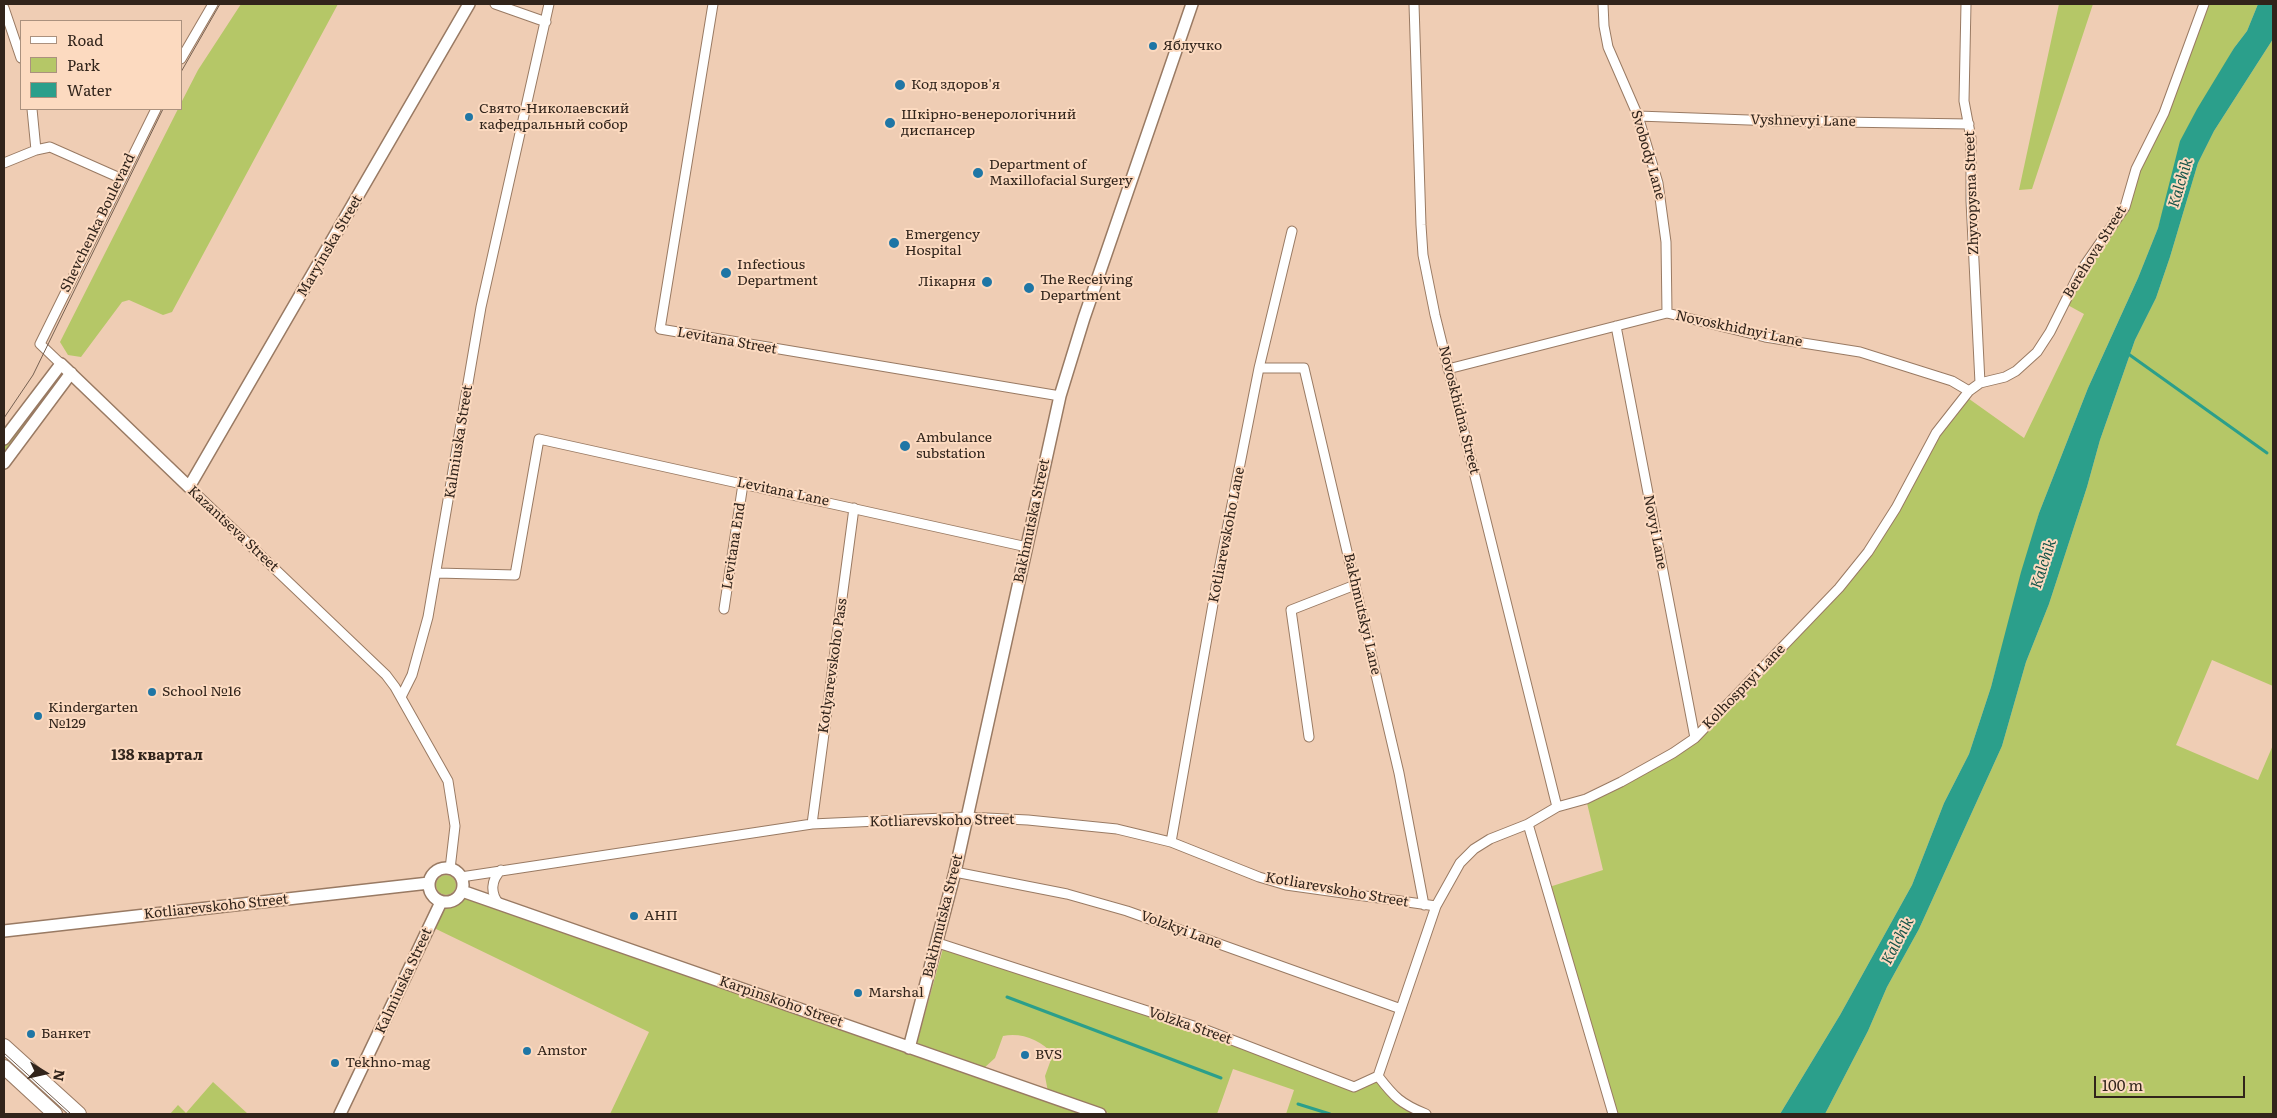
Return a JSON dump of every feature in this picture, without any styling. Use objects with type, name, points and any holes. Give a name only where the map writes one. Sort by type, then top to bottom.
[{"type":"main road","points":[[4,1046],[79,1114]]},
{"type":"main road","points":[[4,1067],[55,1114]]},
{"type":"street","points":[[182,57],[213,4]]},
{"type":"street","name":"Maryinska Street","points":[[189,487],[469,4]]},
{"type":"street","points":[[495,4],[546,22]]},
{"type":"street","name":"Kalmiuska Street","points":[[401,698],[412,675],[428,617],[482,308],[549,4]]},
{"type":"street","name":"Levitana Street","points":[[713,4],[660,330],[1060,396]]},
{"type":"street","name":"Bakhmutska Street","points":[[909,1048],[938,944],[955,872],[1060,396],[1081,326],[1192,4]]},
{"type":"street","name":"Novoskhidna Street","points":[[1414,4],[1423,255],[1448,369],[1558,808]]},
{"type":"street","name":"Svobody Lane","points":[[1603,4],[1604,26],[1608,47],[1638,116],[1658,183],[1666,242],[1667,312]]},
{"type":"street","name":"Zhyvopysna Street","points":[[1966,4],[1967,45],[1964,102],[1971,138],[1971,201],[1980,383]]},
{"type":"street","name":"Berehova Street","points":[[1980,383],[2005,377],[2016,371],[2037,352],[2050,332],[2080,272],[2124,207],[2136,169],[2155,135],[2204,4]]},
{"type":"street","points":[[4,8],[20,55]]},
{"type":"street","points":[[32,110],[36,150]]},
{"type":"street","name":"Shevchenka Boulevard","points":[[60,364],[40,344],[42,338],[155,110]]},
{"type":"street","name":"Vyshnevyi Lane","points":[[1638,116],[1776,121],[1969,124]]},
{"type":"street","points":[[4,163],[36,150],[50,148],[120,178]]},
{"type":"street","name":"Kotliarevskoho Lane","points":[[1171,842],[1219,570],[1259,368],[1292,230]]},
{"type":"street","name":"Novoskhidnyi Lane","points":[[1448,369],[1667,312],[1765,337],[1860,352],[1952,381],[1969,391]]},
{"type":"street","name":"Novyi Lane","points":[[1616,326],[1695,738]]},
{"type":"street","points":[[4,440],[60,364]]},
{"type":"street","name":"Kazantseva Street","points":[[60,364],[386,675],[401,698]]},
{"type":"street","name":"Bakhmutskyi Lane","points":[[1259,368],[1304,368],[1399,773],[1424,904]]},
{"type":"street","points":[[4,462],[71,373]]},
{"type":"street","name":"Kolhospnyi Lane","points":[[1378,1076],[1436,906],[1460,863],[1474,849],[1490,839],[1528,824],[1558,808],[1586,799],[1621,782],[1673,753],[1695,738],[1839,588],[1868,552],[1896,508],[1936,433],[1969,391],[1980,383]]},
{"type":"street","name":"Levitana Lane","points":[[437,573],[515,575],[538,439],[1027,547]]},
{"type":"street","name":"Levitana End","points":[[724,609],[744,484]]},
{"type":"street","name":"Kotlyarevskoho Pass","points":[[812,824],[854,508]]},
{"type":"street","points":[[1309,737],[1291,610],[1355,585]]},
{"type":"street","points":[[401,698],[448,781],[455,826],[450,869]]},
{"type":"street","name":"Kotliarevskoho Street","points":[[461,876],[812,824],[966,817],[1094,825],[1117,829],[1171,842],[1259,877],[1286,884],[1436,906]]},
{"type":"street","points":[[1528,824],[1613,1114]]},
{"type":"street","points":[[450,869],[461,876],[462,891],[454,900],[441,902],[432,895],[429,883],[432,876],[438,870],[450,869]]},
{"type":"street","points":[[499,904],[494,896],[493,887],[495,878],[501,870]]},
{"type":"street","name":"Volzkyi Lane","points":[[955,872],[1066,894],[1127,911],[1401,1008]]},
{"type":"street","name":"Kotliarevskoho Street","points":[[4,931],[429,883]]},
{"type":"street","name":"Karpinskoho Street","points":[[462,891],[1100,1114]]},
{"type":"street","name":"Kalmiuska Street","points":[[340,1114],[441,902]]},
{"type":"street","name":"Volzka Street","points":[[938,944],[1206,1030],[1354,1087],[1378,1076]]},
{"type":"street","points":[[1378,1076],[1393,1096],[1409,1107],[1426,1114]]},
{"type":"green space","points":[[241,4],[338,4],[172,312],[163,315],[129,300],[122,302],[81,357],[68,355],[60,342],[177,110],[182,110],[182,101],[198,70]]},
{"type":"green space","points":[[2059,4],[2093,4],[2032,189],[2019,190]]},
{"type":"green space","points":[[2204,4],[2258,4],[2247,31],[2234,48],[2225,65],[2170,188],[2158,228],[2138,278],[2088,388],[2039,513],[1991,687],[1969,754],[1944,803],[1912,885],[1840,1015],[1780,1114],[1613,1114],[1546,888],[1603,870],[1586,799],[1695,738],[1868,552],[1925,451],[1965,396],[2024,438],[2084,314],[2064,303],[2125,207],[2155,135]]},
{"type":"green space","points":[[2273,39],[2273,686],[2212,660],[2176,745],[2258,780],[2273,745],[2273,1114],[1825,1114],[1868,1031],[1887,987],[1919,929],[2002,746],[2026,662],[2049,604],[2087,487],[2100,440],[2135,340],[2156,298],[2198,163],[2214,131]]},
{"type":"green space","points":[[43,395],[47,398],[4,455],[4,447]]},
{"type":"green space","points":[[442,875],[450,875],[456,881],[456,889],[450,895],[442,895],[436,889],[436,881]]},
{"type":"green space","points":[[466,897],[1087,1114],[610,1114],[649,1032],[434,928],[443,908],[456,906]]},
{"type":"green space","points":[[944,945],[1206,1030],[1354,1087],[1378,1076],[1393,1096],[1426,1114],[1286,1114],[1294,1090],[1233,1069],[1217,1114],[1111,1114],[1048,1092],[1045,1076],[1053,1054],[1043,1045],[1030,1038],[1017,1035],[1003,1036],[995,1058],[983,1069],[916,1046]]},
{"type":"green space","points":[[213,1082],[248,1114],[170,1114],[178,1105],[186,1113]]},
{"type":"water","name":"Kalchik","points":[[2258,4],[2273,4],[2273,39],[2214,131],[2198,163],[2156,298],[2135,340],[2100,440],[2087,487],[2049,604],[2026,662],[2002,746],[1919,929],[1887,987],[1868,1031],[1825,1114],[1780,1114],[1840,1015],[1912,885],[1944,803],[1969,754],[1991,687],[2021,572],[2039,513],[2088,388],[2138,278],[2158,228],[2180,141],[2234,48],[2247,31]]},
{"type":"waterway","points":[[2127,353],[2267,453]]},
{"type":"waterway","points":[[1007,997],[1221,1078]]},
{"type":"waterway","points":[[1298,1104],[1330,1114]]},
{"type":"tram line","points":[[182,70],[220,4]]},
{"type":"tram line","points":[[4,418],[33,375],[163,110]]},
{"type":"tram line","points":[[4,1053],[71,1114]]},
{"type":"place","name":"Яблучко","points":[[1153,46]]},
{"type":"place","name":"Код здоров'я","points":[[900,85]]},
{"type":"place","name":"Свято-Николаевский кафедральный собор","points":[[469,117]]},
{"type":"place","name":"Шкірно-венерологічний диспансер","points":[[890,123]]},
{"type":"place","name":"Department of Maxillofacial Surgery","points":[[978,173]]},
{"type":"place","name":"Emergency Hospital","points":[[894,243]]},
{"type":"place","name":"Infectious Department","points":[[726,273]]},
{"type":"place","name":"Лікарня","points":[[987,282]]},
{"type":"place","name":"The Receiving Department","points":[[1029,288]]},
{"type":"place","name":"Ambulance substation","points":[[905,446]]},
{"type":"place","name":"School №16","points":[[152,692]]},
{"type":"place","name":"Kindergarten №129","points":[[38,716]]},
{"type":"place","name":"АНП","points":[[634,916]]},
{"type":"place","name":"Marshal","points":[[858,993]]},
{"type":"place","name":"Банкет","points":[[31,1034]]},
{"type":"place","name":"Amstor","points":[[527,1051]]},
{"type":"place","name":"BVS","points":[[1025,1055]]},
{"type":"place","name":"Tekhno-mag","points":[[335,1063]]},
{"type":"district","name":"138 квартал","points":[[157,756]]}]
